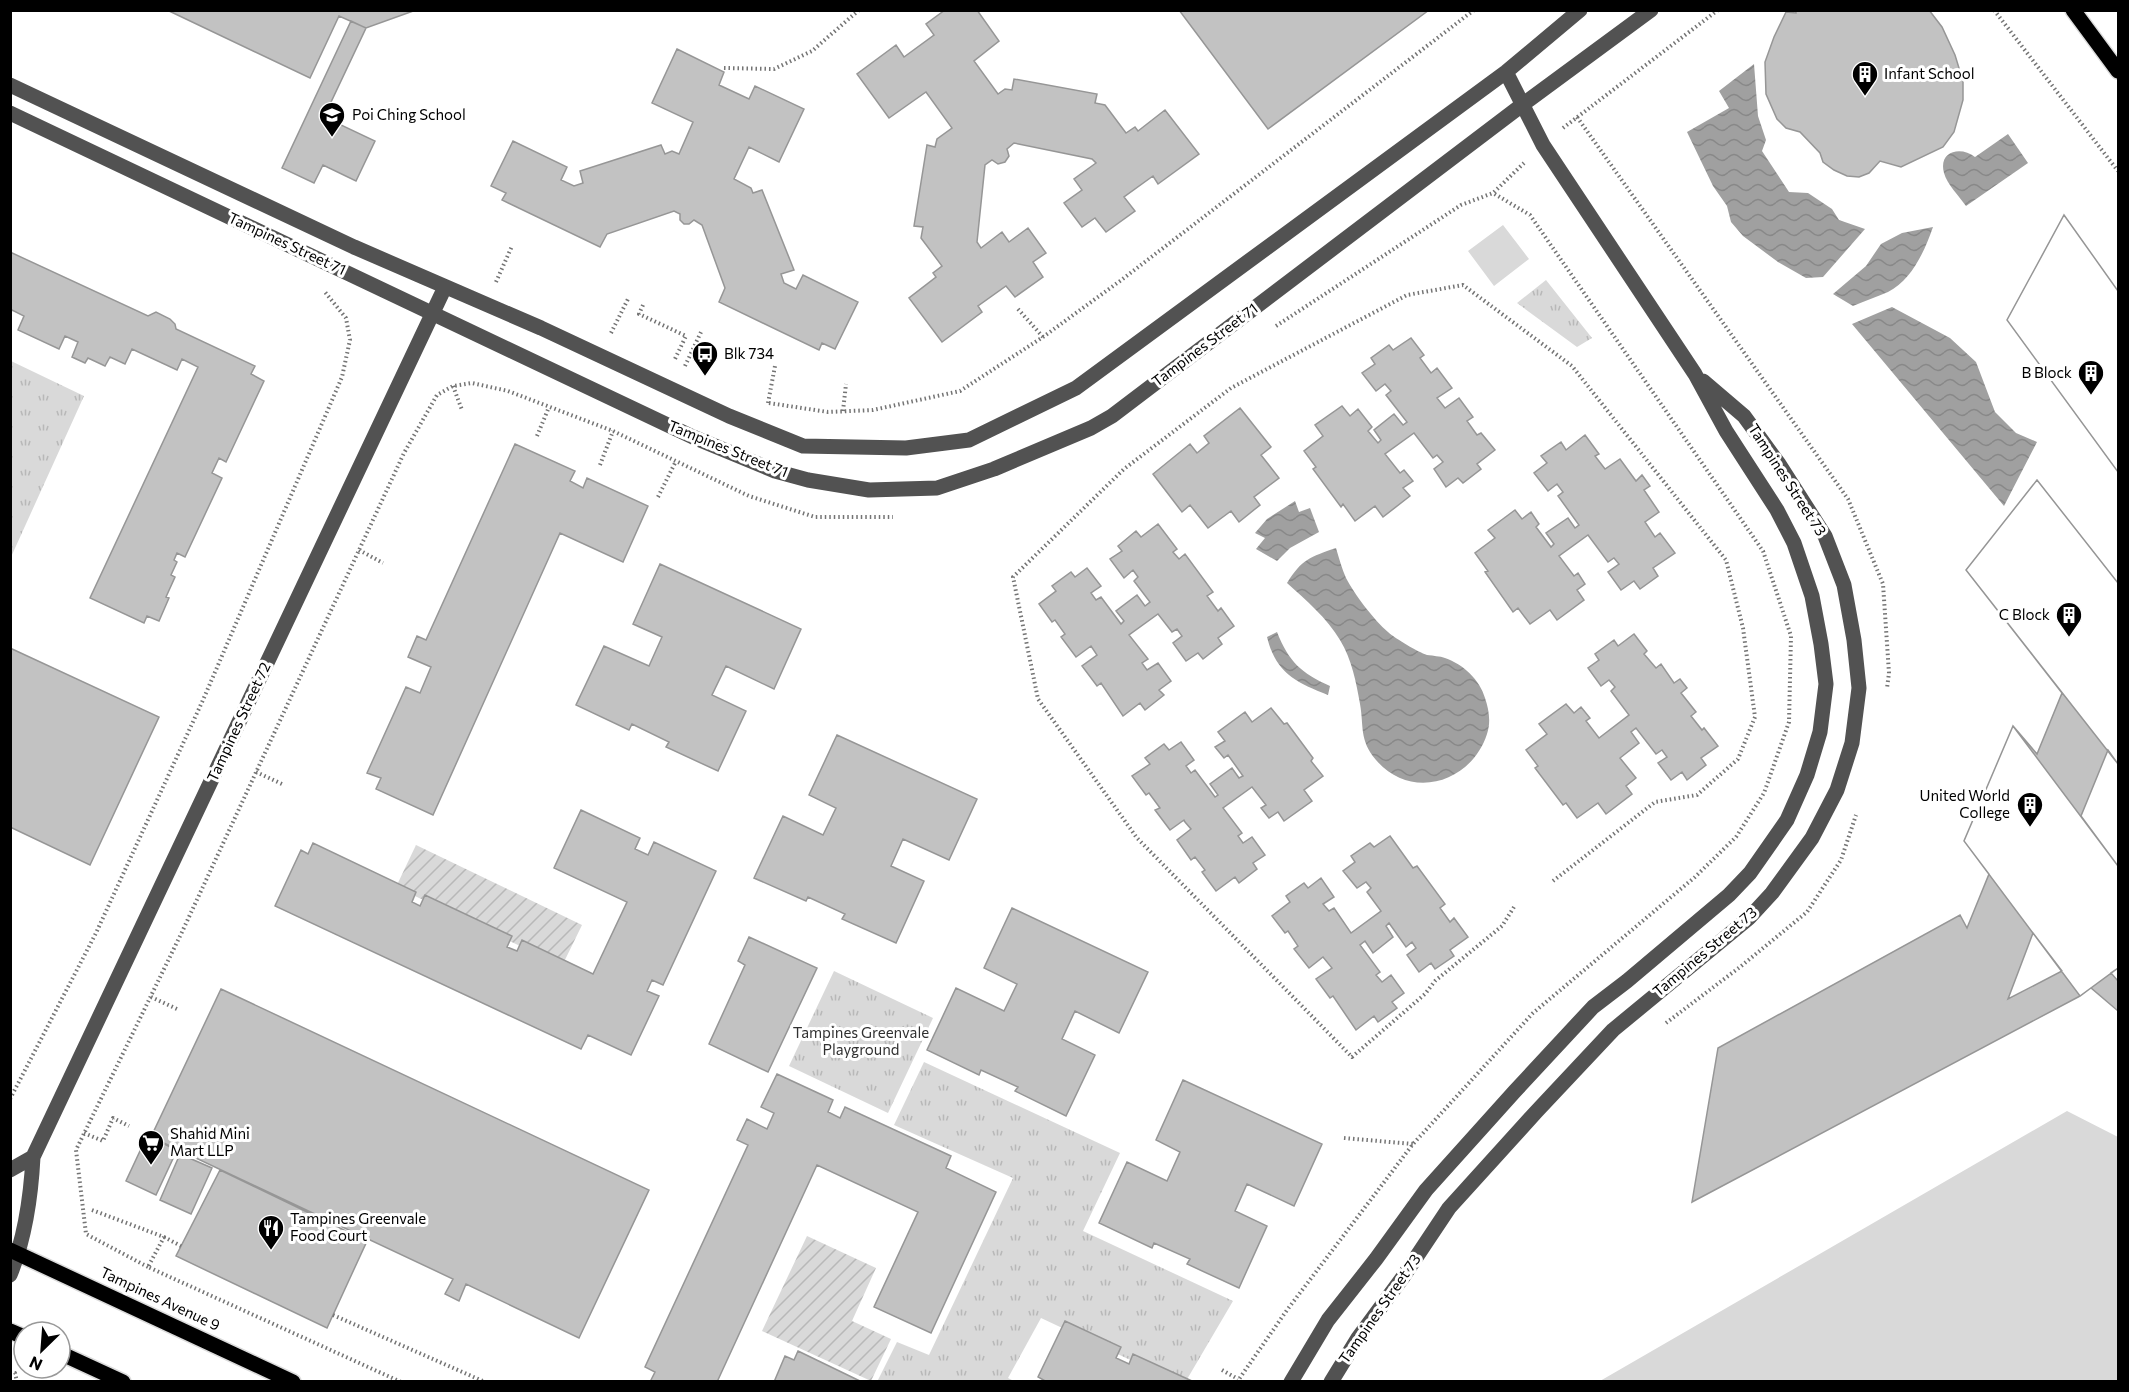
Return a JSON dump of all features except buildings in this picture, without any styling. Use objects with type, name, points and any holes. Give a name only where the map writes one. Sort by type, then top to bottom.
[{"type":"main road","points":[[2073,10],[2118,71]]},
{"type":"main road","name":"Tampines Avenue 9","points":[[15,1252],[293,1382]]},
{"type":"main road","points":[[72,1359],[123,1382]]},
{"type":"street","name":"Tampines Street 71","points":[[10,85],[354,247],[541,328],[729,416],[803,446],[906,448],[969,440],[1076,388],[1506,72],[1580,10]]},
{"type":"street","name":"Tampines Street 71","points":[[10,114],[693,437],[775,471],[808,480],[869,490],[938,488],[994,469],[1091,428],[1112,416],[1651,10]]},
{"type":"street","name":"Tampines Street 73","points":[[1291,1382],[1328,1320],[1426,1190],[1593,1007],[1729,895],[1750,873],[1787,819],[1807,775],[1820,732],[1826,684],[1821,644],[1812,596],[1790,535],[1767,494],[1726,431],[1695,374],[1543,145],[1506,72]]},
{"type":"street","name":"Tampines Street 72","points":[[10,1275],[32,1180],[33,1156],[445,287]]},
{"type":"street","name":"Tampines Street 73","points":[[1330,1382],[1449,1208],[1613,1030],[1749,918],[1772,893],[1812,838],[1837,790],[1852,743],[1859,688],[1854,640],[1844,585],[1825,536],[1779,464],[1744,416],[1695,374]]},
{"type":"street","points":[[10,1170],[33,1156]]},
{"type":"path","points":[[724,68],[774,69],[812,51],[859,10]]},
{"type":"path","points":[[775,366],[768,403],[828,412],[873,410],[960,390],[1043,337],[1249,184],[1474,10]]},
{"type":"path","points":[[1994,10],[2118,171]]},
{"type":"path","points":[[1577,117],[1848,499],[1883,584],[1889,673],[1886,694]]},
{"type":"path","points":[[1222,1370],[1238,1380],[1287,1310],[1413,1144],[1533,1014],[1695,877],[1736,837],[1764,793],[1789,722],[1791,636],[1763,551],[1530,215],[1493,193]]},
{"type":"path","points":[[496,282],[512,246]]},
{"type":"path","points":[[1514,907],[1502,926],[1435,981],[1425,994],[1352,1057],[1137,838],[1038,699],[1013,577],[1124,469],[1231,388],[1407,295],[1463,285],[1572,366],[1726,560],[1743,628],[1755,717],[1738,759],[1697,795],[1655,802],[1553,881]]},
{"type":"path","points":[[611,333],[628,299]]},
{"type":"path","points":[[643,305],[639,314],[686,336],[675,361]]},
{"type":"path","points":[[1018,309],[1043,337]]},
{"type":"path","points":[[10,1099],[96,933],[193,721],[342,377],[350,340],[346,318]]},
{"type":"path","points":[[686,366],[701,332]]},
{"type":"path","points":[[401,1382],[148,1267],[86,1234],[76,1150],[256,772],[404,453],[438,395],[453,386],[472,383]]},
{"type":"path","points":[[843,411],[846,384]]},
{"type":"path","points":[[453,386],[462,410]]},
{"type":"path","points":[[537,436],[549,407]]},
{"type":"path","points":[[600,465],[613,431]]},
{"type":"path","points":[[658,497],[676,461]]},
{"type":"path","points":[[359,550],[383,563]]},
{"type":"path","points":[[256,772],[282,784]]},
{"type":"path","points":[[1660,1027],[1740,967],[1807,912],[1841,860],[1858,808]]},
{"type":"path","points":[[150,997],[177,1009]]},
{"type":"path","points":[[84,1133],[102,1141],[113,1118],[129,1126]]},
{"type":"path","points":[[1344,1138],[1413,1144]]},
{"type":"path","points":[[92,1210],[164,1237],[181,1246]]},
{"type":"path","points":[[148,1267],[164,1237]]},
{"type":"path","points":[[333,1315],[485,1382]]},
{"type":"path","points":[[10,1372],[15,1373],[17,1382]]},
{"type":"path","points":[[472,1382],[476,1377]]},
{"type":"green space","points":[[1503,225],[1529,259],[1494,286],[1468,251]]},
{"type":"green space","points":[[1546,280],[1592,338],[1577,347],[1517,303]]},
{"type":"green space","points":[[11,361],[84,396],[11,557]]},
{"type":"green space","points":[[416,845],[582,925],[562,966],[396,887]]},
{"type":"green space","name":"Tampines Greenvale Playground","points":[[834,971],[933,1018],[888,1113],[789,1066]]},
{"type":"green space","points":[[924,1062],[1120,1153],[1083,1231],[1233,1301],[1186,1381],[1175,1381],[1041,1318],[1008,1378],[1014,1381],[877,1382],[897,1342],[929,1355],[1013,1178],[894,1125]]},
{"type":"green space","points":[[2067,1111],[2118,1137],[2118,1381],[1600,1381]]},
{"type":"green space","points":[[807,1236],[876,1268],[852,1321],[891,1339],[871,1381],[762,1331]]},
{"type":"water","points":[[1754,64],[1758,116],[1766,140],[1762,151],[1789,192],[1808,193],[1832,209],[1839,220],[1865,229],[1823,277],[1806,278],[1778,262],[1743,236],[1731,222],[1727,206],[1713,186],[1687,132],[1729,108],[1719,91]]},
{"type":"water","points":[[2008,134],[2028,163],[1966,206],[1950,186],[1944,173],[1944,160],[1947,155],[1957,151],[1975,157]]},
{"type":"water","points":[[1933,227],[1916,264],[1896,287],[1853,306],[1833,294],[1866,266],[1881,244],[1902,233]]},
{"type":"water","points":[[1892,307],[1950,338],[1976,362],[1995,412],[2016,433],[2037,442],[2004,506],[1852,324]]},
{"type":"water","points":[[1295,501],[1299,512],[1310,508],[1319,532],[1290,548],[1277,561],[1256,549],[1265,538],[1255,533],[1267,519]]},
{"type":"water","points":[[1336,548],[1350,585],[1365,607],[1388,632],[1418,651],[1443,657],[1458,664],[1475,679],[1483,691],[1489,716],[1487,734],[1479,751],[1454,775],[1439,781],[1422,783],[1406,780],[1390,773],[1376,760],[1367,746],[1355,679],[1344,648],[1323,617],[1287,583],[1307,560]]},
{"type":"water","points":[[1277,632],[1291,659],[1311,676],[1330,686],[1328,695],[1306,686],[1282,668],[1267,637]]},
{"type":"place","name":"Infant School","points":[[1865,97]]},
{"type":"place","name":"Poi Ching School","points":[[332,138]]},
{"type":"place","name":"Blk 734","points":[[705,377]]},
{"type":"place","name":"B Block","points":[[2091,396]]},
{"type":"place","name":"C Block","points":[[2069,638]]},
{"type":"place","name":"United World College","points":[[2030,828]]},
{"type":"place","name":"Shahid Mini Mart LLP","points":[[151,1166]]},
{"type":"place","name":"Tampines Greenvale Food Court","points":[[271,1251]]}]
